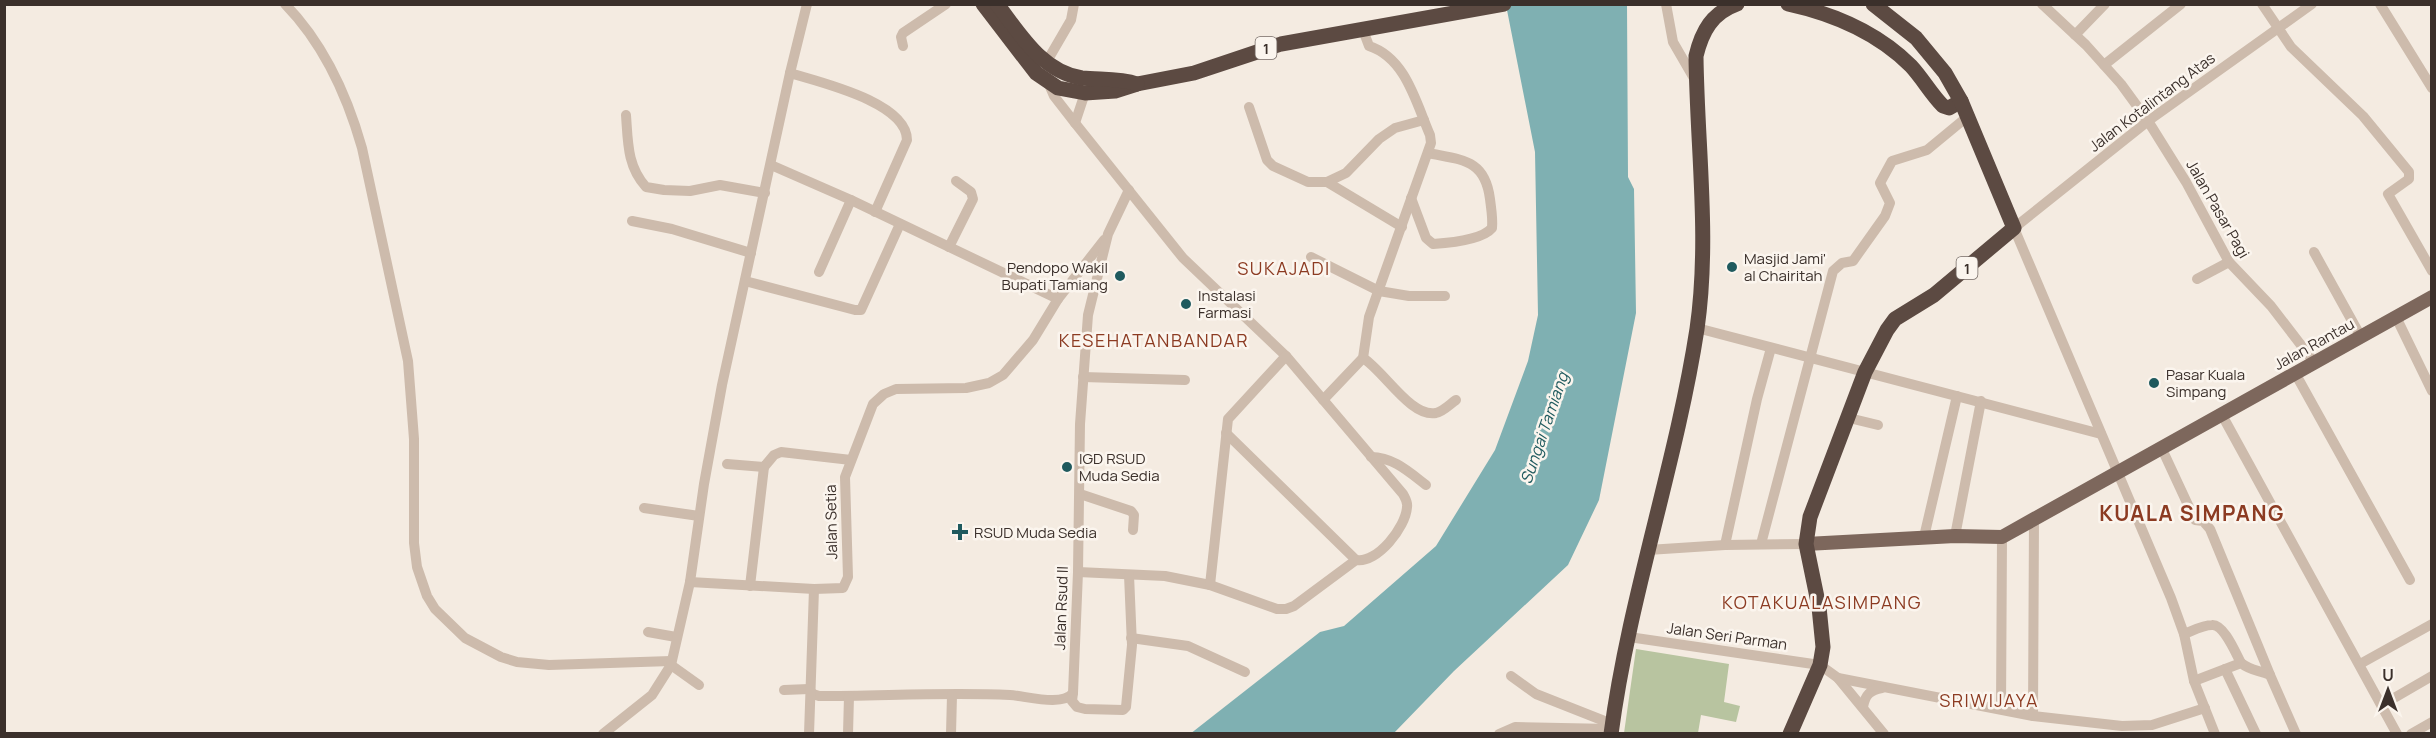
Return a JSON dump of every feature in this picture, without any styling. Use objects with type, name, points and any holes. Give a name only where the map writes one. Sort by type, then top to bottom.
[{"type":"highway","name":"1","points":[[982,4],[1024,60],[1048,82],[1068,91],[1085,93],[1122,89],[1194,73],[1281,44],[1504,4]]},
{"type":"highway","name":"1","points":[[997,4],[1046,63],[1056,70],[1073,76],[1121,80],[1137,84]]},
{"type":"highway","points":[[1611,729],[1697,328],[1704,229],[1696,56],[1703,33],[1714,18],[1737,4]]},
{"type":"highway","points":[[1788,4],[1858,27],[1895,51],[1912,67],[1943,106],[1949,108],[1961,101]]},
{"type":"highway","points":[[1873,4],[1929,51],[1961,101],[2014,228]]},
{"type":"highway","name":"1","points":[[1790,734],[1820,665],[1823,647],[1819,607],[1806,544],[1812,508],[1865,372],[1887,330],[1895,320],[1934,295],[2014,228]]},
{"type":"main road","name":"Jalan Rantau","points":[[2002,537],[2432,297]]},
{"type":"main road","points":[[1806,544],[1924,537],[2002,537]]},
{"type":"street","points":[[285,4],[337,77],[352,113],[362,148],[408,361],[414,439],[414,543],[417,567],[427,596],[435,609],[465,638],[501,657],[517,662],[549,665],[671,663],[699,685]]},
{"type":"street","points":[[609,732],[652,695],[671,663],[690,582],[720,396],[807,4]]},
{"type":"street","points":[[903,46],[901,37],[903,33],[946,4]]},
{"type":"street","points":[[1046,63],[1071,20],[1074,4]]},
{"type":"street","points":[[1666,4],[1673,42],[1697,83]]},
{"type":"street","name":"Jalan Pasar Pagi","points":[[2042,4],[2104,65],[2148,121],[2186,182],[2229,262],[2271,306],[2314,362]]},
{"type":"street","points":[[2075,35],[2105,4]]},
{"type":"street","points":[[2104,65],[2181,4]]},
{"type":"street","points":[[2262,4],[2299,56],[2364,116],[2409,172],[2409,179],[2388,194],[2432,271]]},
{"type":"street","name":"Jalan Kotalintang Atas","points":[[2014,228],[2148,121],[2312,4]]},
{"type":"street","points":[[2380,4],[2432,88]]},
{"type":"street","points":[[1323,400],[1364,358],[1367,325],[1431,143],[1430,135],[1405,77],[1387,54],[1369,46],[1363,30]]},
{"type":"street","points":[[790,73],[863,98],[884,108],[906,128],[907,140],[875,212]]},
{"type":"street","points":[[1048,82],[1054,96],[1183,258],[1286,356],[1403,494],[1407,509],[1402,526],[1388,544],[1372,556],[1360,561],[1356,560],[1294,606],[1286,609],[1277,609],[1210,585],[1165,576],[1078,572]]},
{"type":"street","points":[[1075,123],[1085,93]]},
{"type":"street","points":[[1250,107],[1263,153],[1270,163],[1308,182],[1328,182],[1346,173],[1379,138],[1395,128],[1424,120]]},
{"type":"street","points":[[626,115],[629,156],[646,187],[690,191],[715,184],[765,193]]},
{"type":"street","points":[[1761,544],[1833,271],[1842,263],[1853,261],[1888,210],[1889,200],[1880,183],[1892,161],[1927,150],[1967,117]]},
{"type":"street","points":[[1411,198],[1426,238],[1433,244],[1461,241],[1486,233],[1492,228],[1488,189],[1483,173],[1463,160],[1428,153]]},
{"type":"street","points":[[771,165],[851,200],[1058,299]]},
{"type":"street","points":[[949,248],[973,199],[971,192],[956,181]]},
{"type":"street","points":[[1328,182],[1402,227]]},
{"type":"street","name":"Jalan Rsud II","points":[[1072,693],[1078,572],[1080,424],[1090,302],[1108,234],[1129,190]]},
{"type":"street","points":[[819,272],[851,200]]},
{"type":"street","points":[[632,221],[672,229],[751,254]]},
{"type":"street","points":[[745,281],[859,310],[863,308],[900,224]]},
{"type":"street","points":[[2014,228],[2171,598],[2184,634],[2194,681],[2215,734]]},
{"type":"street","name":"Jalan Setia","points":[[690,582],[840,589],[846,584],[845,477],[873,404],[884,394],[902,388],[966,388],[989,383],[1011,368],[1033,340],[1058,299],[1108,234]]},
{"type":"street","points":[[2314,252],[2361,337]]},
{"type":"street","points":[[1311,257],[1379,291],[1409,296],[1445,296]]},
{"type":"street","points":[[2197,279],[2229,262]]},
{"type":"street","points":[[2396,318],[2432,391]]},
{"type":"street","points":[[1697,328],[2101,434]]},
{"type":"street","points":[[1725,545],[1757,399],[1771,348]]},
{"type":"street","points":[[1210,585],[1229,416],[1286,356]]},
{"type":"street","points":[[1364,358],[1376,366],[1419,410],[1430,413],[1440,412],[1456,400]]},
{"type":"street","points":[[2295,373],[2410,580]]},
{"type":"street","points":[[1083,377],[1185,380]]},
{"type":"street","points":[[1924,537],[1957,396]]},
{"type":"street","points":[[1955,536],[1981,402]]},
{"type":"street","points":[[2222,415],[2397,734]]},
{"type":"street","points":[[1849,418],[1878,425]]},
{"type":"street","points":[[1226,433],[1356,560]]},
{"type":"street","points":[[2162,449],[2195,520],[2203,521],[2210,529],[2296,734]]},
{"type":"street","points":[[750,585],[764,467],[775,453],[852,460]]},
{"type":"street","points":[[1371,457],[1381,457],[1393,462],[1426,485]]},
{"type":"street","points":[[727,464],[764,467]]},
{"type":"street","points":[[1080,494],[1131,511],[1134,515],[1133,530]]},
{"type":"street","points":[[644,508],[699,516]]},
{"type":"street","points":[[2032,716],[2034,519]]},
{"type":"street","points":[[2001,709],[2002,537]]},
{"type":"street","points":[[1648,550],[1725,545],[1806,544]]},
{"type":"street","points":[[1072,693],[1072,701],[1080,708],[1125,709],[1128,696],[1131,638],[1129,574]]},
{"type":"street","points":[[809,734],[814,589]]},
{"type":"street","points":[[2360,664],[2432,624]]},
{"type":"street","points":[[2184,634],[2212,625],[2217,626],[2223,630],[2241,663],[2254,672],[2270,675]]},
{"type":"street","points":[[648,632],[676,637]]},
{"type":"street","name":"Jalan Seri Parman","points":[[1629,637],[1820,665]]},
{"type":"street","points":[[1131,638],[1188,646],[1245,672]]},
{"type":"street","points":[[2194,681],[2241,663]]},
{"type":"street","points":[[1820,665],[1838,678],[1884,734]]},
{"type":"street","points":[[2225,669],[2256,734]]},
{"type":"street","points":[[1510,676],[1536,694],[1611,729]]},
{"type":"street","points":[[2382,705],[2432,676]]},
{"type":"street","points":[[1838,678],[2032,716],[2122,726],[2152,725],[2205,708]]},
{"type":"street","points":[[1863,707],[1870,691],[1885,687]]},
{"type":"street","points":[[784,690],[809,689]]},
{"type":"street","points":[[809,689],[813,694],[819,696],[1008,695],[1058,701],[1067,699],[1072,693]]},
{"type":"street","points":[[951,734],[952,695]]},
{"type":"street","points":[[848,734],[849,696]]},
{"type":"street","points":[[2410,734],[2432,722]]},
{"type":"street","points":[[1499,734],[1515,728],[1611,729]]},
{"type":"green space","points":[[1636,649],[1729,664],[1724,702],[1740,706],[1736,722],[1701,715],[1698,733],[1624,733]]},
{"type":"water","name":"Sungai Tamiang","points":[[1506,5],[1627,5],[1628,177],[1634,189],[1636,313],[1599,500],[1568,565],[1454,671],[1394,733],[1190,734],[1320,632],[1344,626],[1436,546],[1495,450],[1528,361],[1538,315],[1535,152]]},
{"type":"place","name":"Masjid Jami' al Chairitah","points":[[1732,267]]},
{"type":"place","name":"Pendopo Wakil Bupati Tamiang","points":[[1120,276]]},
{"type":"place","name":"Instalasi Farmasi","points":[[1186,304]]},
{"type":"place","name":"Pasar Kuala Simpang","points":[[2154,383]]},
{"type":"place","name":"IGD RSUD Muda Sedia","points":[[1067,467]]},
{"type":"place","name":"RSUD Muda Sedia","points":[[960,532]]},
{"type":"district","name":"SUKAJADI","points":[[1284,268]]},
{"type":"district","name":"KESEHATANBANDAR","points":[[1154,340]]},
{"type":"district","name":"KUALA SIMPANG","points":[[2192,513]]},
{"type":"district","name":"KOTAKUALASIMPANG","points":[[1822,602]]},
{"type":"district","name":"SRIWIJAYA","points":[[1989,700]]}]
